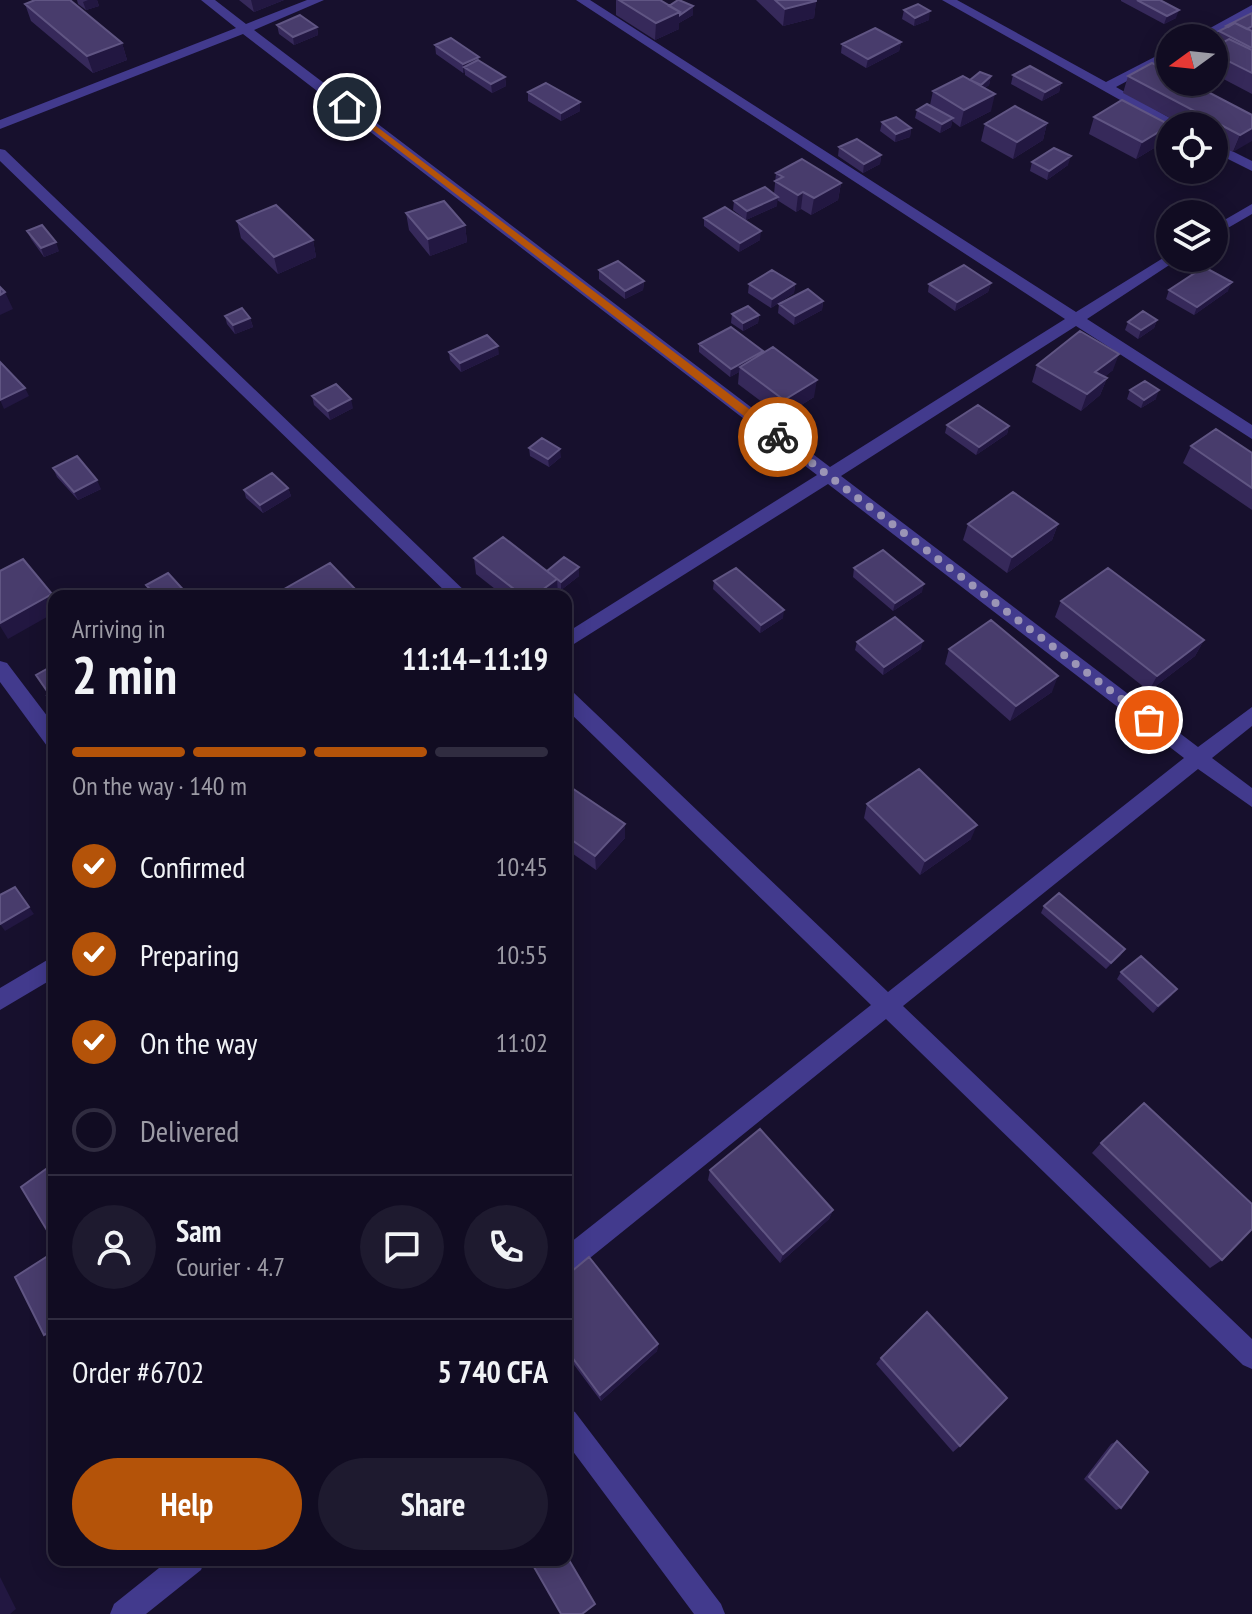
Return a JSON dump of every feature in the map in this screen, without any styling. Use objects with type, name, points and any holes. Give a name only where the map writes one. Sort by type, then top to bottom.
[{"type":"street","points":[[207,0],[1252,799]]},
{"type":"street","points":[[0,125],[318,0]]},
{"type":"street","points":[[582,0],[1252,433]]},
{"type":"street","points":[[948,0],[1156,114]]},
{"type":"street","points":[[1224,24],[1252,9]]},
{"type":"street","points":[[1106,87],[1156,60]]},
{"type":"street","points":[[0,153],[455,590]]},
{"type":"street","points":[[1228,154],[1252,167]]},
{"type":"street","points":[[1228,223],[1252,208]]},
{"type":"street","points":[[572,638],[1156,269]]},
{"type":"street","points":[[0,668],[48,732]]},
{"type":"street","points":[[572,703],[1252,1356]]},
{"type":"street","points":[[572,1256],[1252,715]]},
{"type":"street","points":[[0,1000],[48,970]]},
{"type":"street","points":[[572,1429],[711,1614]]},
{"type":"street","points":[[124,1614],[184,1566]]},
{"type":"building","points":[[35,0],[70,0],[122,43],[87,56],[25,4]]},
{"type":"building","points":[[619,0],[660,0],[680,12],[656,23]]},
{"type":"building","points":[[678,0],[693,6],[680,15],[669,6]]},
{"type":"building","points":[[775,0],[816,0],[816,1],[785,9]]},
{"type":"building","points":[[1137,0],[1160,0],[1179,10],[1167,16]]},
{"type":"building","points":[[918,4],[930,11],[915,18],[904,10]]},
{"type":"building","points":[[1252,13],[1252,26],[1247,29],[1235,23],[1228,25]]},
{"type":"building","points":[[300,15],[317,27],[293,37],[277,25]]},
{"type":"building","points":[[1235,23],[1252,31],[1252,48],[1228,36],[1228,26]]},
{"type":"building","points":[[875,28],[901,42],[868,59],[842,44]]},
{"type":"building","points":[[451,38],[479,57],[463,64],[435,45]]},
{"type":"building","points":[[1228,40],[1252,50],[1252,73],[1228,61]]},
{"type":"building","points":[[478,60],[505,77],[491,84],[464,67]]},
{"type":"building","points":[[1152,63],[1156,65],[1156,91],[1128,76]]},
{"type":"building","points":[[1030,66],[1061,83],[1045,92],[1013,75]]},
{"type":"building","points":[[980,72],[991,76],[981,85],[970,80]]},
{"type":"building","points":[[963,76],[995,94],[964,110],[933,91]]},
{"type":"building","points":[[546,83],[580,102],[561,113],[528,92]]},
{"type":"building","points":[[1166,96],[1216,96],[1252,115],[1252,128],[1240,135],[1228,129],[1228,112],[1196,112]]},
{"type":"building","points":[[1122,100],[1156,118],[1156,134],[1142,142],[1094,117]]},
{"type":"building","points":[[927,104],[953,118],[942,124],[917,110]]},
{"type":"building","points":[[1015,106],[1047,123],[1017,142],[985,124]]},
{"type":"building","points":[[896,117],[911,128],[896,134],[882,122]]},
{"type":"building","points":[[857,139],[881,155],[864,164],[839,147]]},
{"type":"building","points":[[1054,148],[1071,156],[1049,171],[1032,162]]},
{"type":"building","points":[[802,159],[841,183],[814,198],[803,192],[798,195],[775,181],[783,177],[776,173]]},
{"type":"building","points":[[765,187],[778,197],[747,211],[734,201]]},
{"type":"building","points":[[444,201],[465,225],[428,239],[406,213]]},
{"type":"building","points":[[276,205],[313,240],[274,257],[237,221]]},
{"type":"building","points":[[725,207],[761,231],[740,243],[704,218]]},
{"type":"building","points":[[42,225],[56,242],[41,248],[27,231]]},
{"type":"building","points":[[618,261],[644,281],[625,291],[599,270]]},
{"type":"building","points":[[964,265],[991,283],[957,302],[929,284]]},
{"type":"building","points":[[772,270],[795,284],[772,299],[749,284]]},
{"type":"building","points":[[1196,272],[1213,272],[1232,282],[1197,307],[1169,290]]},
{"type":"building","points":[[808,289],[823,301],[795,316],[779,304]]},
{"type":"building","points":[[748,306],[759,315],[743,323],[732,314]]},
{"type":"building","points":[[242,308],[250,318],[233,325],[225,316]]},
{"type":"building","points":[[1143,311],[1157,320],[1141,330],[1128,322]]},
{"type":"building","points":[[731,327],[763,351],[731,369],[699,344]]},
{"type":"building","points":[[1080,331],[1119,354],[1095,372],[1107,378],[1087,394],[1037,365]]},
{"type":"building","points":[[487,335],[498,346],[460,363],[449,352]]},
{"type":"building","points":[[773,347],[817,380],[784,400],[740,367]]},
{"type":"building","points":[[0,362],[25,388],[0,400]]},
{"type":"building","points":[[1145,381],[1159,390],[1144,400],[1130,390]]},
{"type":"building","points":[[336,384],[351,399],[328,411],[312,396]]},
{"type":"building","points":[[978,405],[1009,426],[979,447],[947,425]]},
{"type":"building","points":[[1216,429],[1252,453],[1252,488],[1191,446]]},
{"type":"building","points":[[542,438],[560,449],[548,459],[529,448]]},
{"type":"building","points":[[77,456],[97,480],[74,492],[53,468]]},
{"type":"building","points":[[272,473],[288,488],[260,505],[244,490]]},
{"type":"building","points":[[1013,492],[1058,524],[1012,557],[968,524]]},
{"type":"building","points":[[503,537],[557,579],[542,590],[515,590],[474,558]]},
{"type":"building","points":[[883,550],[924,584],[895,603],[854,568]]},
{"type":"building","points":[[564,557],[579,567],[561,582],[547,571]]},
{"type":"building","points":[[23,559],[49,590],[48,596],[0,623],[0,571]]},
{"type":"building","points":[[330,563],[356,590],[283,590]]},
{"type":"building","points":[[736,568],[784,610],[761,625],[714,581]]},
{"type":"building","points":[[1108,568],[1204,640],[1157,676],[1061,601]]},
{"type":"building","points":[[168,573],[184,590],[151,590],[146,585]]},
{"type":"building","points":[[895,617],[923,641],[884,667],[857,642]]},
{"type":"building","points":[[991,620],[1058,676],[1016,706],[949,649]]},
{"type":"building","points":[[48,668],[48,691],[47,691],[36,675]]},
{"type":"building","points":[[919,769],[977,825],[925,861],[867,804]]},
{"type":"building","points":[[572,788],[625,824],[595,856],[572,840]]},
{"type":"building","points":[[15,887],[29,907],[0,924],[0,895]]},
{"type":"building","points":[[1059,893],[1125,949],[1111,963],[1044,906]]},
{"type":"building","points":[[1141,956],[1177,989],[1158,1006],[1121,972]]},
{"type":"building","points":[[1144,1103],[1252,1204],[1252,1229],[1222,1260],[1101,1143]]},
{"type":"building","points":[[760,1129],[833,1210],[783,1254],[710,1170]]},
{"type":"building","points":[[48,1168],[48,1232],[21,1187]]},
{"type":"building","points":[[48,1256],[48,1333],[44,1335],[15,1277]]},
{"type":"building","points":[[589,1257],[658,1344],[600,1395],[572,1357],[572,1271]]},
{"type":"building","points":[[927,1312],[1007,1398],[960,1446],[881,1358]]},
{"type":"building","points":[[1117,1441],[1148,1472],[1121,1508],[1089,1477]]},
{"type":"building","points":[[572,1565],[595,1604],[582,1614],[561,1614],[534,1567]]},
{"type":"way so far","points":[[778,437],[1149,720]]},
{"type":"route","points":[[347,107],[778,437]]}]
